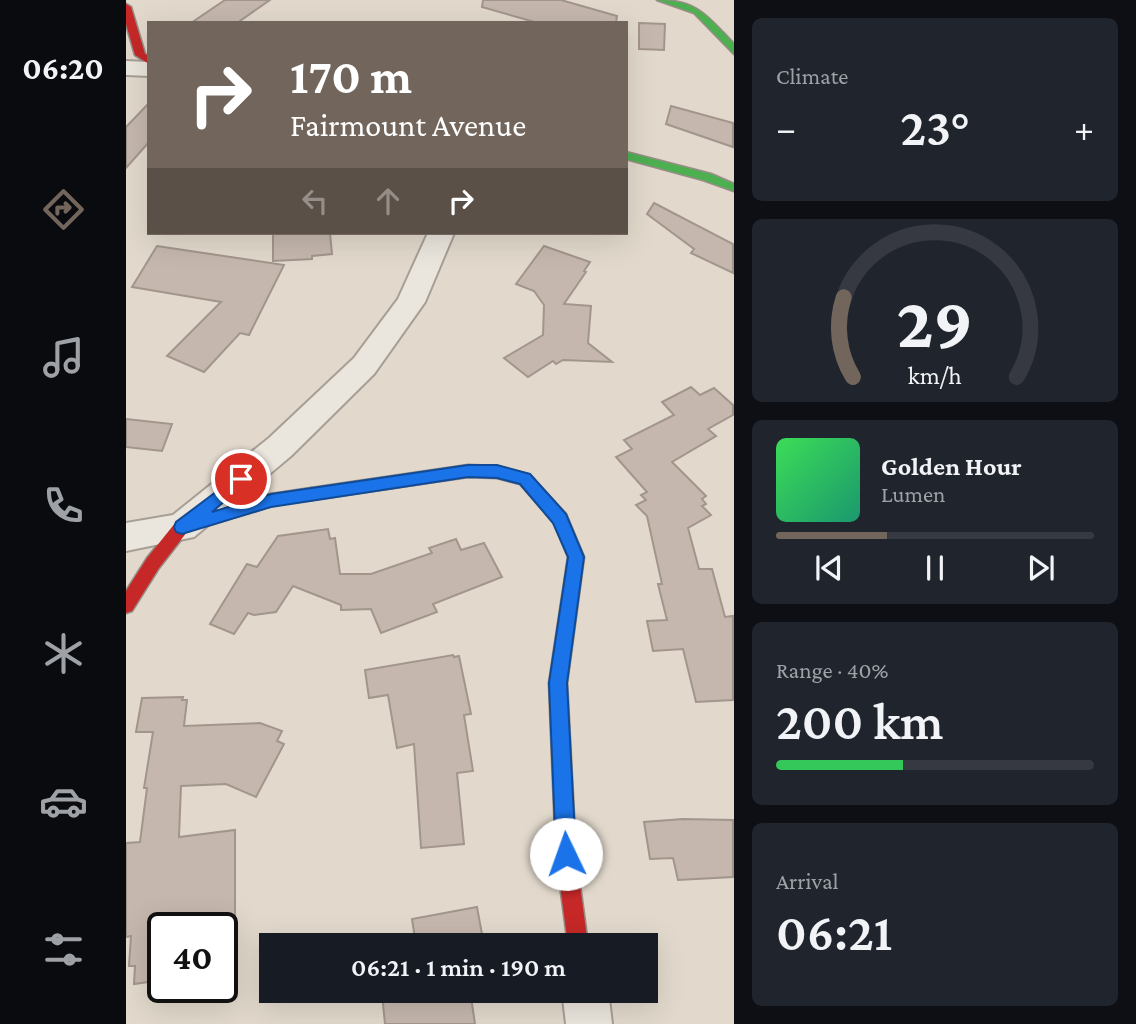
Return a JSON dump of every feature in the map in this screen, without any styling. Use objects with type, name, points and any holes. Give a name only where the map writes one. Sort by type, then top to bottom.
[{"type":"street","points":[[662,0],[697,11],[733,51]]},
{"type":"street","points":[[126,7],[140,55],[147,60]]},
{"type":"street","points":[[126,68],[147,69]]},
{"type":"street","points":[[628,156],[707,177],[733,188]]},
{"type":"street","points":[[126,606],[153,563],[182,527],[280,447],[364,366],[411,302],[440,235]]},
{"type":"street","points":[[126,537],[182,527],[271,500],[468,471],[497,471],[525,479],[560,519],[576,557],[558,683],[566,854],[576,933]]},
{"type":"street","points":[[587,1003],[589,1024]]},
{"type":"building","points":[[225,0],[270,0],[240,21],[194,21]]},
{"type":"building","points":[[483,0],[561,0],[617,16],[616,21],[531,21],[482,7]]},
{"type":"building","points":[[639,23],[665,24],[664,50],[639,49]]},
{"type":"building","points":[[147,105],[147,144],[126,168],[126,127]]},
{"type":"building","points":[[671,106],[733,123],[733,147],[666,124]]},
{"type":"building","points":[[654,203],[733,244],[733,273],[691,253],[694,249],[647,214]]},
{"type":"building","points":[[273,235],[330,235],[332,254],[312,256],[312,259],[273,261]]},
{"type":"building","points":[[157,246],[284,265],[249,335],[240,333],[204,372],[167,356],[221,302],[132,287]]},
{"type":"building","points":[[544,246],[590,262],[564,304],[591,306],[588,343],[612,362],[563,360],[556,364],[553,361],[528,377],[504,358],[543,335],[544,305],[534,291],[516,284]]},
{"type":"building","points":[[691,387],[700,395],[714,388],[733,405],[733,415],[708,429],[716,436],[672,462],[706,496],[702,499],[706,504],[702,506],[711,515],[688,528],[699,569],[712,569],[725,617],[733,616],[733,700],[696,702],[683,649],[653,651],[647,621],[667,620],[647,516],[636,505],[646,500],[641,495],[647,492],[616,457],[632,449],[624,440],[674,415],[662,402]]},
{"type":"building","points":[[126,419],[172,424],[162,451],[126,447]]},
{"type":"building","points":[[328,529],[330,539],[335,538],[340,574],[371,574],[432,553],[429,548],[456,539],[461,550],[484,543],[502,577],[433,604],[437,612],[381,633],[371,609],[341,610],[341,605],[293,586],[276,612],[254,615],[248,613],[234,634],[210,624],[247,564],[257,567],[278,536]]},
{"type":"building","points":[[459,656],[471,714],[464,715],[473,771],[457,773],[464,844],[421,848],[414,744],[397,748],[388,695],[369,698],[365,670]]},
{"type":"building","points":[[183,697],[182,700],[187,700],[184,726],[260,723],[282,731],[277,741],[284,744],[256,797],[226,784],[181,786],[179,837],[235,830],[235,912],[147,912],[147,982],[134,984],[135,966],[129,966],[131,936],[126,937],[126,843],[140,842],[147,788],[144,788],[153,732],[136,732],[142,698]]},
{"type":"building","points":[[683,819],[733,820],[733,877],[678,880],[673,858],[650,859],[644,822]]},
{"type":"building","points":[[477,907],[482,933],[414,933],[412,919]]},
{"type":"building","points":[[383,1003],[472,1003],[475,1024],[385,1024]]},
{"type":"traffic: fast","points":[[662,0],[697,11],[734,51]]},
{"type":"traffic: fast","points":[[628,156],[707,177],[734,188]]},
{"type":"traffic: fast","points":[[311,494],[468,471],[497,472],[525,479],[560,519],[576,557],[558,683],[566,855]]},
{"type":"traffic: jam","points":[[126,7],[140,55],[147,60]]},
{"type":"traffic: jam","points":[[126,606],[153,563],[182,527],[271,500],[311,494]]},
{"type":"traffic: jam","points":[[566,855],[576,933]]},
{"type":"route","points":[[241,479],[182,527],[271,500],[468,471],[497,471],[525,479],[560,519],[576,557],[558,683],[566,854]]}]
